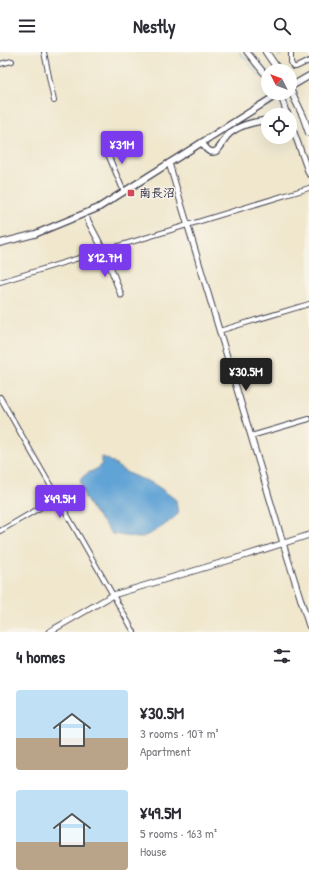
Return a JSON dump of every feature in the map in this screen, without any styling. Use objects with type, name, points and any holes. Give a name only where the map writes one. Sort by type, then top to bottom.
[{"type":"main road","points":[[266,52],[274,64]]},
{"type":"main road","points":[[297,84],[309,76]]},
{"type":"main road","points":[[0,243],[35,234],[86,216],[269,100]]},
{"type":"main road","points":[[296,100],[309,133]]},
{"type":"main road","points":[[202,142],[209,151],[214,152],[219,149],[224,139],[231,132],[248,124],[261,121]]},
{"type":"street","points":[[44,52],[54,101]]},
{"type":"street","points":[[247,52],[261,69]]},
{"type":"street","points":[[291,52],[291,62],[293,67],[309,61]]},
{"type":"street","points":[[0,64],[12,61]]},
{"type":"street","points":[[282,100],[284,108]]},
{"type":"street","points":[[297,141],[309,174]]},
{"type":"street","points":[[104,145],[124,192]]},
{"type":"street","points":[[169,163],[309,626]]},
{"type":"street","points":[[0,282],[309,188]]},
{"type":"street","points":[[86,216],[106,255],[121,295]]},
{"type":"street","points":[[219,331],[309,304]]},
{"type":"street","points":[[0,397],[2,404],[134,632]]},
{"type":"street","points":[[251,436],[309,419]]},
{"type":"street","points":[[0,531],[57,498]]},
{"type":"street","points":[[49,632],[113,595],[309,535]]},
{"type":"water","points":[[102,457],[129,474],[152,483],[176,500],[178,514],[160,528],[139,538],[112,534],[94,512],[85,498],[80,480],[85,475],[100,466]]},
{"type":"waterway","points":[[239,52],[261,77]]},
{"type":"waterway","points":[[279,57],[283,52]]},
{"type":"place","name":"南長沼","points":[[131,193]]}]
